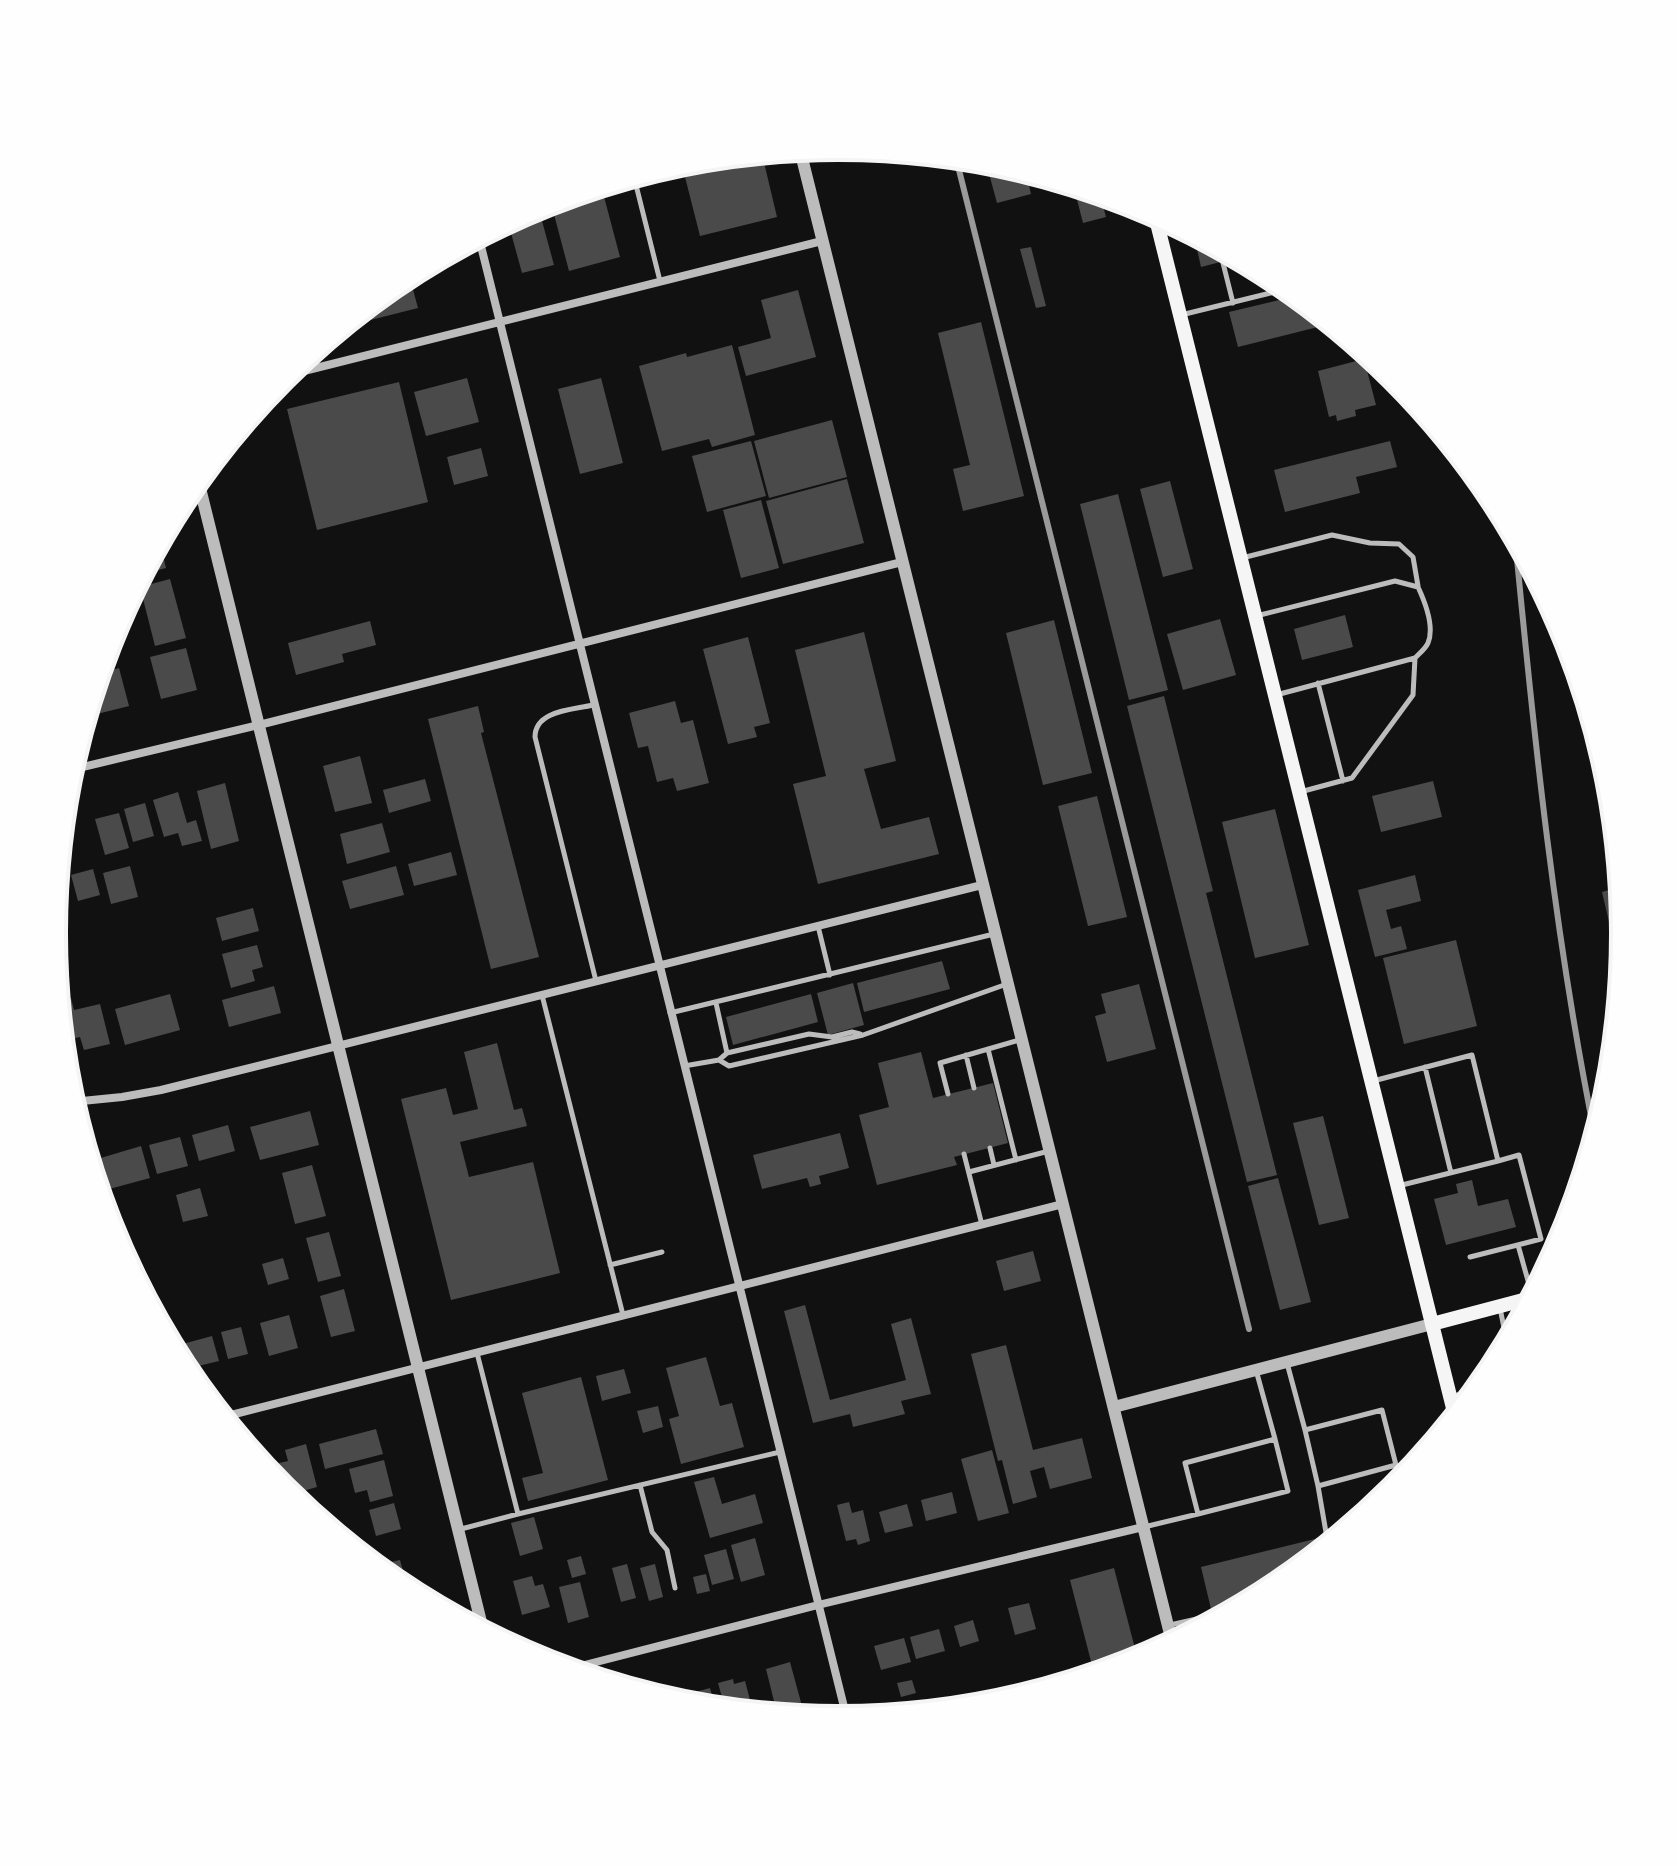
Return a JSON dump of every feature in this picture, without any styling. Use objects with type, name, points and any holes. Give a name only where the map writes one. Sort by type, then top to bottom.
[{"type":"main road","points":[[1159,230],[1451,1402]]},
{"type":"main road","points":[[1432,1324],[1517,1301]]},
{"type":"street","points":[[803,161],[1169,1631]]},
{"type":"street","points":[[311,369],[822,241]]},
{"type":"street","points":[[482,248],[844,1706]]},
{"type":"street","points":[[202,496],[480,1617]]},
{"type":"street","points":[[84,767],[902,562]]},
{"type":"street","points":[[85,1101],[143,1094],[982,885]]},
{"type":"street","points":[[235,1414],[1063,1204]]},
{"type":"street","points":[[1114,1407],[1432,1324]]},
{"type":"street","points":[[588,1664],[1143,1527]]},
{"type":"lane","points":[[637,188],[660,281]]},
{"type":"lane","points":[[1223,263],[1233,303]]},
{"type":"lane","points":[[1180,315],[1271,293]]},
{"type":"lane","points":[[1241,558],[1332,535],[1370,543],[1399,544],[1413,557],[1418,587],[1430,622],[1428,643],[1415,658],[1275,695]]},
{"type":"lane","points":[[1255,616],[1395,581],[1418,587]]},
{"type":"lane","points":[[1299,792],[1352,778],[1413,695],[1415,658]]},
{"type":"lane","points":[[1318,683],[1343,781]]},
{"type":"lane","points":[[593,705],[545,716],[537,725],[535,737],[596,982]]},
{"type":"lane","points":[[818,926],[830,975]]},
{"type":"lane","points":[[670,1013],[995,934]]},
{"type":"lane","points":[[719,1060],[729,1066],[863,1035],[1007,984]]},
{"type":"lane","points":[[542,995],[623,1315]]},
{"type":"lane","points":[[716,1003],[727,1053]]},
{"type":"lane","points":[[683,1066],[719,1060],[727,1053],[809,1034],[832,1037],[852,1032],[863,1035]]},
{"type":"lane","points":[[948,1094],[940,1063],[1020,1039]]},
{"type":"lane","points":[[988,1049],[1016,1160]]},
{"type":"lane","points":[[966,1055],[974,1088]]},
{"type":"lane","points":[[1371,1081],[1472,1055],[1498,1161]]},
{"type":"lane","points":[[1425,1067],[1451,1173]]},
{"type":"lane","points":[[990,1148],[994,1165]]},
{"type":"lane","points":[[969,1172],[1050,1150]]},
{"type":"lane","points":[[964,1154],[982,1225]]},
{"type":"lane","points":[[1397,1186],[1519,1155],[1541,1239],[1470,1257]]},
{"type":"lane","points":[[1518,1245],[1528,1281]]},
{"type":"lane","points":[[610,1265],[662,1252]]},
{"type":"lane","points":[[1500,1306],[1504,1326]]},
{"type":"lane","points":[[477,1352],[518,1514]]},
{"type":"lane","points":[[1286,1361],[1305,1430],[1326,1532]]},
{"type":"lane","points":[[1143,1527],[1288,1491],[1256,1369]]},
{"type":"lane","points":[[1450,1397],[1457,1395]]},
{"type":"lane","points":[[1305,1430],[1382,1410],[1396,1465],[1318,1486]]},
{"type":"lane","points":[[1198,1514],[1185,1463],[1275,1439]]},
{"type":"lane","points":[[458,1529],[780,1452]]},
{"type":"lane","points":[[640,1485],[652,1532],[667,1550],[675,1588]]},
{"type":"lane","points":[[1168,1626],[1190,1621]]},
{"type":"building","points":[[764,164],[777,217],[700,236],[685,176]]},
{"type":"building","points":[[989,175],[1029,185],[1031,194],[997,203]]},
{"type":"building","points":[[604,197],[620,257],[569,271],[554,215]]},
{"type":"building","points":[[1077,198],[1103,207],[1106,217],[1083,223]]},
{"type":"building","points":[[542,220],[554,265],[522,273],[511,234]]},
{"type":"building","points":[[1031,247],[1046,306],[1036,308],[1020,249]]},
{"type":"building","points":[[1197,249],[1221,262],[1201,267]]},
{"type":"building","points":[[413,289],[418,308],[367,321]]},
{"type":"building","points":[[798,290],[816,357],[746,376],[738,347],[771,338],[761,300]]},
{"type":"building","points":[[1280,300],[1318,327],[1238,347],[1229,312]]},
{"type":"building","points":[[981,322],[1024,496],[963,511],[953,469],[970,465],[938,333]]},
{"type":"building","points":[[732,345],[755,435],[712,447],[709,439],[662,451],[639,366]]},
{"type":"building","points":[[1357,361],[1367,370],[1376,405],[1355,410],[1356,416],[1337,421],[1336,415],[1329,417],[1318,371]]},
{"type":"building","points":[[467,378],[479,422],[426,436],[414,392]]},
{"type":"building","points":[[601,378],[623,463],[580,474],[558,389]]},
{"type":"building","points":[[399,382],[428,502],[317,530],[287,409]]},
{"type":"building","points":[[832,420],[847,477],[769,498],[754,441]]},
{"type":"building","points":[[751,441],[766,496],[707,512],[692,456]]},
{"type":"building","points":[[1390,441],[1397,467],[1356,477],[1360,493],[1285,512],[1274,470]]},
{"type":"building","points":[[481,448],[488,476],[454,485],[447,457]]},
{"type":"building","points":[[847,479],[864,543],[783,564],[766,501]]},
{"type":"building","points":[[1170,481],[1193,569],[1163,577],[1140,489]]},
{"type":"building","points":[[1118,494],[1168,690],[1129,700],[1080,504]]},
{"type":"building","points":[[761,500],[779,568],[741,578],[723,510]]},
{"type":"building","points":[[163,558],[166,568],[157,570]]},
{"type":"building","points":[[170,579],[186,638],[155,646],[143,598],[149,584]]},
{"type":"building","points":[[1345,615],[1353,647],[1302,660],[1294,629]]},
{"type":"building","points":[[1220,619],[1236,675],[1183,690],[1167,634]]},
{"type":"building","points":[[1054,620],[1092,773],[1043,785],[1006,633]]},
{"type":"building","points":[[370,621],[376,645],[342,654],[344,662],[296,675],[288,643]]},
{"type":"building","points":[[864,632],[896,761],[864,769],[881,829],[929,817],[939,854],[818,884],[793,784],[826,776],[795,650]]},
{"type":"building","points":[[748,637],[770,723],[754,727],[757,737],[728,744],[703,649]]},
{"type":"building","points":[[186,648],[197,690],[161,699],[150,657]]},
{"type":"building","points":[[119,668],[129,706],[98,714],[107,685],[113,670]]},
{"type":"building","points":[[1164,696],[1213,891],[1206,893],[1277,1175],[1247,1182],[1127,706]]},
{"type":"building","points":[[675,701],[681,723],[693,720],[709,783],[677,791],[673,778],[657,782],[648,746],[638,748],[629,713]]},
{"type":"building","points":[[478,706],[484,732],[481,733],[539,957],[491,969],[428,719]]},
{"type":"building","points":[[360,756],[372,803],[335,812],[323,766]]},
{"type":"building","points":[[425,779],[431,801],[389,813],[383,790]]},
{"type":"building","points":[[1433,781],[1442,817],[1381,832],[1372,796]]},
{"type":"building","points":[[225,783],[239,841],[211,849],[197,791]]},
{"type":"building","points":[[178,792],[187,823],[196,820],[202,841],[182,846],[178,833],[164,837],[153,800]]},
{"type":"building","points":[[1097,796],[1127,917],[1088,926],[1058,806]]},
{"type":"building","points":[[145,803],[154,836],[133,842],[124,809]]},
{"type":"building","points":[[1275,809],[1309,945],[1255,958],[1222,822]]},
{"type":"building","points":[[119,813],[129,848],[105,855],[95,819]]},
{"type":"building","points":[[382,823],[390,852],[347,864],[340,834]]},
{"type":"building","points":[[451,852],[457,875],[414,886],[408,864]]},
{"type":"building","points":[[130,866],[138,897],[111,904],[103,873]]},
{"type":"building","points":[[396,866],[404,895],[350,909],[342,881]]},
{"type":"building","points":[[93,869],[100,895],[78,901],[71,875]]},
{"type":"building","points":[[1415,875],[1421,901],[1386,910],[1391,929],[1401,926],[1407,949],[1375,957],[1358,890]]},
{"type":"building","points":[[1609,890],[1610,926],[1602,892]]},
{"type":"building","points":[[253,908],[259,931],[222,941],[216,918]]},
{"type":"building","points":[[1456,940],[1477,1026],[1404,1044],[1383,958]]},
{"type":"building","points":[[257,945],[263,967],[252,970],[255,981],[231,988],[222,954]]},
{"type":"building","points":[[942,961],[950,989],[864,1012],[857,983]]},
{"type":"building","points":[[853,983],[864,1025],[828,1035],[817,993]]},
{"type":"building","points":[[1139,984],[1156,1049],[1107,1062],[1095,1016],[1106,1013],[1101,994]]},
{"type":"building","points":[[274,986],[281,1013],[229,1027],[222,1000]]},
{"type":"building","points":[[170,994],[180,1030],[125,1045],[115,1009]]},
{"type":"building","points":[[811,994],[818,1022],[733,1045],[726,1017]]},
{"type":"building","points":[[69,998],[74,1010],[100,1004],[110,1044],[84,1050],[80,1037],[74,1038]]},
{"type":"building","points":[[497,1043],[514,1110],[522,1108],[527,1126],[460,1142],[469,1177],[533,1162],[560,1273],[451,1300],[401,1099],[446,1088],[453,1115],[478,1109],[464,1052]]},
{"type":"building","points":[[921,1052],[933,1098],[993,1083],[1008,1143],[954,1157],[957,1165],[877,1185],[859,1115],[889,1107],[878,1063]]},
{"type":"building","points":[[310,1111],[319,1145],[260,1160],[250,1127]]},
{"type":"building","points":[[1323,1116],[1349,1218],[1319,1225],[1293,1123]]},
{"type":"building","points":[[228,1125],[235,1151],[199,1161],[192,1135]]},
{"type":"building","points":[[840,1133],[849,1168],[819,1176],[821,1184],[810,1187],[807,1178],[762,1189],[753,1155]]},
{"type":"building","points":[[180,1137],[188,1166],[157,1174],[149,1145]]},
{"type":"building","points":[[141,1146],[150,1178],[110,1189],[100,1158]]},
{"type":"building","points":[[312,1165],[326,1216],[295,1224],[282,1173]]},
{"type":"building","points":[[1278,1178],[1311,1302],[1280,1310],[1248,1186]]},
{"type":"building","points":[[1472,1180],[1478,1206],[1508,1199],[1516,1227],[1446,1245],[1434,1199],[1458,1193],[1456,1184]]},
{"type":"building","points":[[200,1188],[208,1216],[183,1222],[176,1195]]},
{"type":"building","points":[[329,1232],[341,1276],[318,1282],[306,1238]]},
{"type":"building","points":[[1033,1251],[1041,1281],[1004,1291],[996,1261]]},
{"type":"building","points":[[283,1258],[289,1279],[268,1285],[262,1264]]},
{"type":"building","points":[[344,1289],[355,1331],[331,1337],[320,1296]]},
{"type":"building","points":[[805,1305],[830,1400],[906,1380],[891,1324],[911,1318],[931,1394],[901,1401],[905,1414],[853,1427],[850,1414],[813,1423],[784,1311]]},
{"type":"building","points":[[289,1315],[298,1348],[269,1356],[260,1323]]},
{"type":"building","points":[[241,1327],[248,1354],[228,1359],[221,1332]]},
{"type":"building","points":[[212,1336],[219,1361],[199,1366],[184,1344]]},
{"type":"building","points":[[1006,1345],[1033,1450],[1082,1438],[1092,1478],[1050,1489],[1044,1467],[1030,1471],[1037,1497],[1013,1504],[1002,1460],[998,1461],[971,1354]]},
{"type":"building","points":[[706,1357],[720,1406],[732,1403],[744,1447],[681,1464],[669,1419],[679,1416],[666,1368]]},
{"type":"building","points":[[624,1369],[631,1393],[602,1401],[596,1376]]},
{"type":"building","points":[[581,1377],[608,1480],[528,1501],[522,1478],[543,1473],[522,1393]]},
{"type":"building","points":[[658,1406],[663,1427],[643,1433],[637,1411]]},
{"type":"building","points":[[376,1429],[383,1454],[325,1469],[319,1444]]},
{"type":"building","points":[[306,1444],[317,1487],[304,1491],[280,1466],[279,1463],[288,1461],[285,1450]]},
{"type":"building","points":[[992,1450],[1009,1513],[978,1521],[961,1459]]},
{"type":"building","points":[[384,1460],[393,1496],[370,1502],[367,1490],[355,1493],[349,1469]]},
{"type":"building","points":[[714,1477],[722,1504],[755,1494],[763,1523],[710,1538],[694,1482]]},
{"type":"building","points":[[952,1492],[957,1513],[926,1521],[921,1500]]},
{"type":"building","points":[[849,1502],[852,1513],[863,1510],[870,1541],[858,1545],[856,1539],[846,1541],[837,1505]]},
{"type":"building","points":[[394,1503],[401,1529],[376,1536],[369,1510]]},
{"type":"building","points":[[907,1504],[913,1526],[885,1533],[879,1512]]},
{"type":"building","points":[[534,1517],[543,1549],[520,1556],[511,1523]]},
{"type":"building","points":[[755,1538],[765,1575],[741,1582],[731,1545]]},
{"type":"building","points":[[1319,1538],[1268,1575],[1213,1609],[1201,1567]]},
{"type":"building","points":[[726,1549],[734,1579],[712,1585],[704,1555]]},
{"type":"building","points":[[581,1556],[586,1574],[572,1578],[567,1560]]},
{"type":"building","points":[[400,1560],[403,1571],[391,1562]]},
{"type":"building","points":[[627,1564],[636,1598],[621,1602],[612,1568]]},
{"type":"building","points":[[655,1564],[663,1597],[649,1601],[640,1568]]},
{"type":"building","points":[[1114,1568],[1135,1647],[1091,1663],[1070,1580]]},
{"type":"building","points":[[706,1574],[710,1591],[697,1594],[693,1577]]},
{"type":"building","points":[[532,1576],[535,1586],[543,1584],[550,1607],[522,1615],[513,1581]]},
{"type":"building","points":[[580,1582],[589,1617],[568,1623],[559,1587]]},
{"type":"building","points":[[1029,1603],[1036,1629],[1015,1635],[1008,1608]]},
{"type":"building","points":[[973,1620],[979,1641],[960,1647],[954,1626]]},
{"type":"building","points":[[939,1629],[945,1651],[916,1659],[910,1637]]},
{"type":"building","points":[[904,1638],[911,1662],[881,1670],[874,1646]]},
{"type":"building","points":[[790,1662],[802,1705],[774,1703],[766,1669]]},
{"type":"building","points":[[733,1679],[734,1684],[745,1681],[750,1700],[722,1696],[718,1683]]},
{"type":"building","points":[[912,1680],[916,1693],[901,1697],[897,1683]]},
{"type":"building","points":[[710,1688],[712,1695],[695,1692]]},
{"type":"railway","points":[[959,170],[1249,1329]]},
{"type":"railway","points":[[1518,566],[1557,913],[1590,1110]]}]
